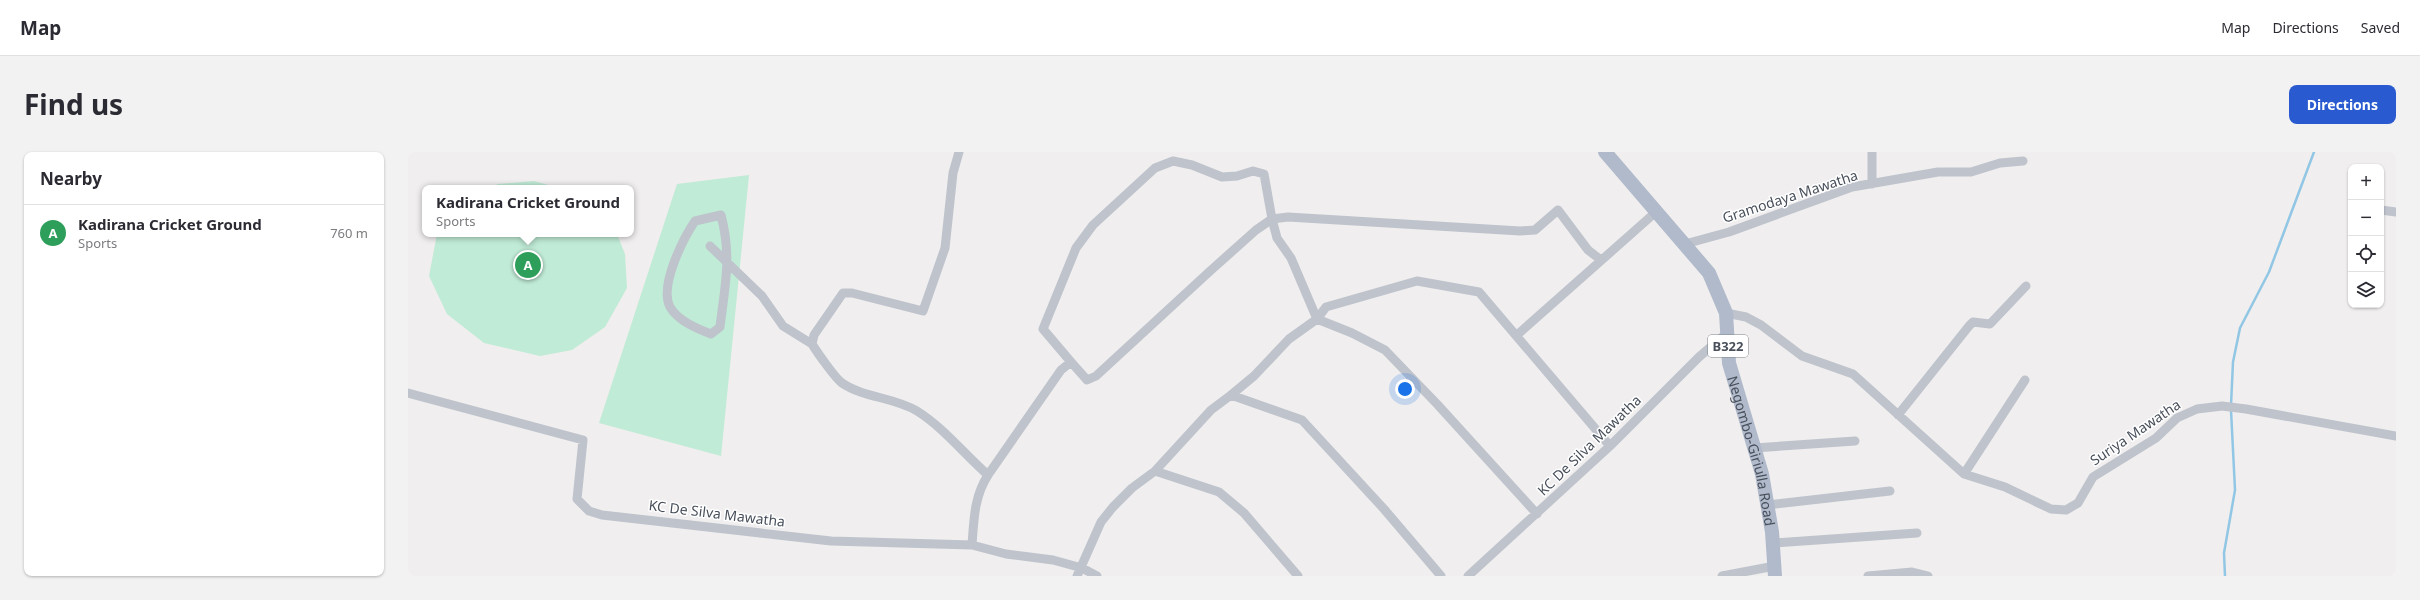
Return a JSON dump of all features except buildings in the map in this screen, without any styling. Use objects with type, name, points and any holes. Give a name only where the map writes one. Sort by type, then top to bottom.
[{"type":"main road","name":"Negombo-Giriulla Road","points":[[1609,153],[1709,273],[1726,313],[1729,363],[1762,474],[1773,543],[1775,571]]},
{"type":"street","points":[[812,344],[814,336],[843,294],[852,293],[923,311],[945,248],[953,173],[959,152]]},
{"type":"street","points":[[1872,152],[1872,184]]},
{"type":"street","points":[[1537,514],[1438,404],[1385,350],[1352,333],[1317,319],[1291,258],[1277,238],[1272,219],[1264,174],[1253,171],[1237,176],[1222,176],[1192,165],[1173,161],[1155,168],[1093,225],[1076,248],[1043,329],[1087,380],[1096,376],[1256,230],[1272,219],[1288,217],[1520,231],[1535,230],[1558,210],[1588,250],[1601,260]]},
{"type":"street","name":"Gramodaya Mawatha","points":[[1685,244],[1729,232],[1852,187],[1938,172],[1971,172],[2000,163],[2022,161]]},
{"type":"street","points":[[2384,210],[2396,212]]},
{"type":"street","points":[[1516,335],[1657,211]]},
{"type":"street","points":[[721,215],[728,241],[728,262],[720,327],[711,334],[695,328],[671,308],[667,297],[674,258],[695,221],[721,215]]},
{"type":"street","points":[[710,246],[762,296],[784,326],[812,344],[840,382],[851,388],[903,404],[918,412],[943,431],[988,475]]},
{"type":"street","points":[[1080,572],[1101,522],[1132,488],[1155,472],[1211,410],[1254,376],[1290,339],[1317,319],[1326,307],[1417,282],[1479,292],[1610,446]]},
{"type":"street","points":[[1898,415],[1969,326],[1973,322],[1990,324],[2026,286]]},
{"type":"street","name":"Suriya Mawatha","points":[[1726,313],[1746,317],[1761,325],[1802,356],[1853,374],[1964,474],[2005,487],[2051,509],[2066,510],[2078,503],[2093,477],[2156,438],[2177,418],[2197,409],[2222,406],[2246,409],[2396,436]]},
{"type":"street","name":"KC De Silva Mawatha","points":[[1468,576],[1610,446],[1699,357],[1727,333]]},
{"type":"street","points":[[972,545],[976,501],[980,488],[1061,370],[1071,362]]},
{"type":"street","points":[[1964,474],[2025,380]]},
{"type":"street","name":"KC De Silva Mawatha","points":[[408,393],[583,440],[577,499],[589,511],[602,514],[831,541],[972,545],[1006,554],[1053,560],[1080,572],[1096,576]]},
{"type":"street","points":[[1230,395],[1302,420],[1384,509],[1441,576]]},
{"type":"street","points":[[1754,448],[1855,441]]},
{"type":"street","points":[[1155,472],[1219,492],[1244,513],[1298,576]]},
{"type":"street","points":[[1767,505],[1890,491]]},
{"type":"street","points":[[1773,543],[1917,533]]},
{"type":"street","points":[[1722,576],[1775,571]]},
{"type":"street","points":[[1868,576],[1912,572],[1928,576]]},
{"type":"green space","points":[[749,175],[721,456],[599,423],[677,184]]},
{"type":"green space","points":[[534,181],[548,185],[496,185]]},
{"type":"green space","points":[[436,237],[618,237],[625,254],[627,288],[605,327],[572,350],[540,356],[484,343],[447,314],[429,276]]},
{"type":"waterway","points":[[2231,405],[2233,362],[2240,328],[2269,272],[2314,152]]},
{"type":"waterway","points":[[2225,576],[2224,553],[2235,490],[2231,410]]},
{"type":"place","name":"Kadirana Cricket Ground","points":[[528,265]]}]
